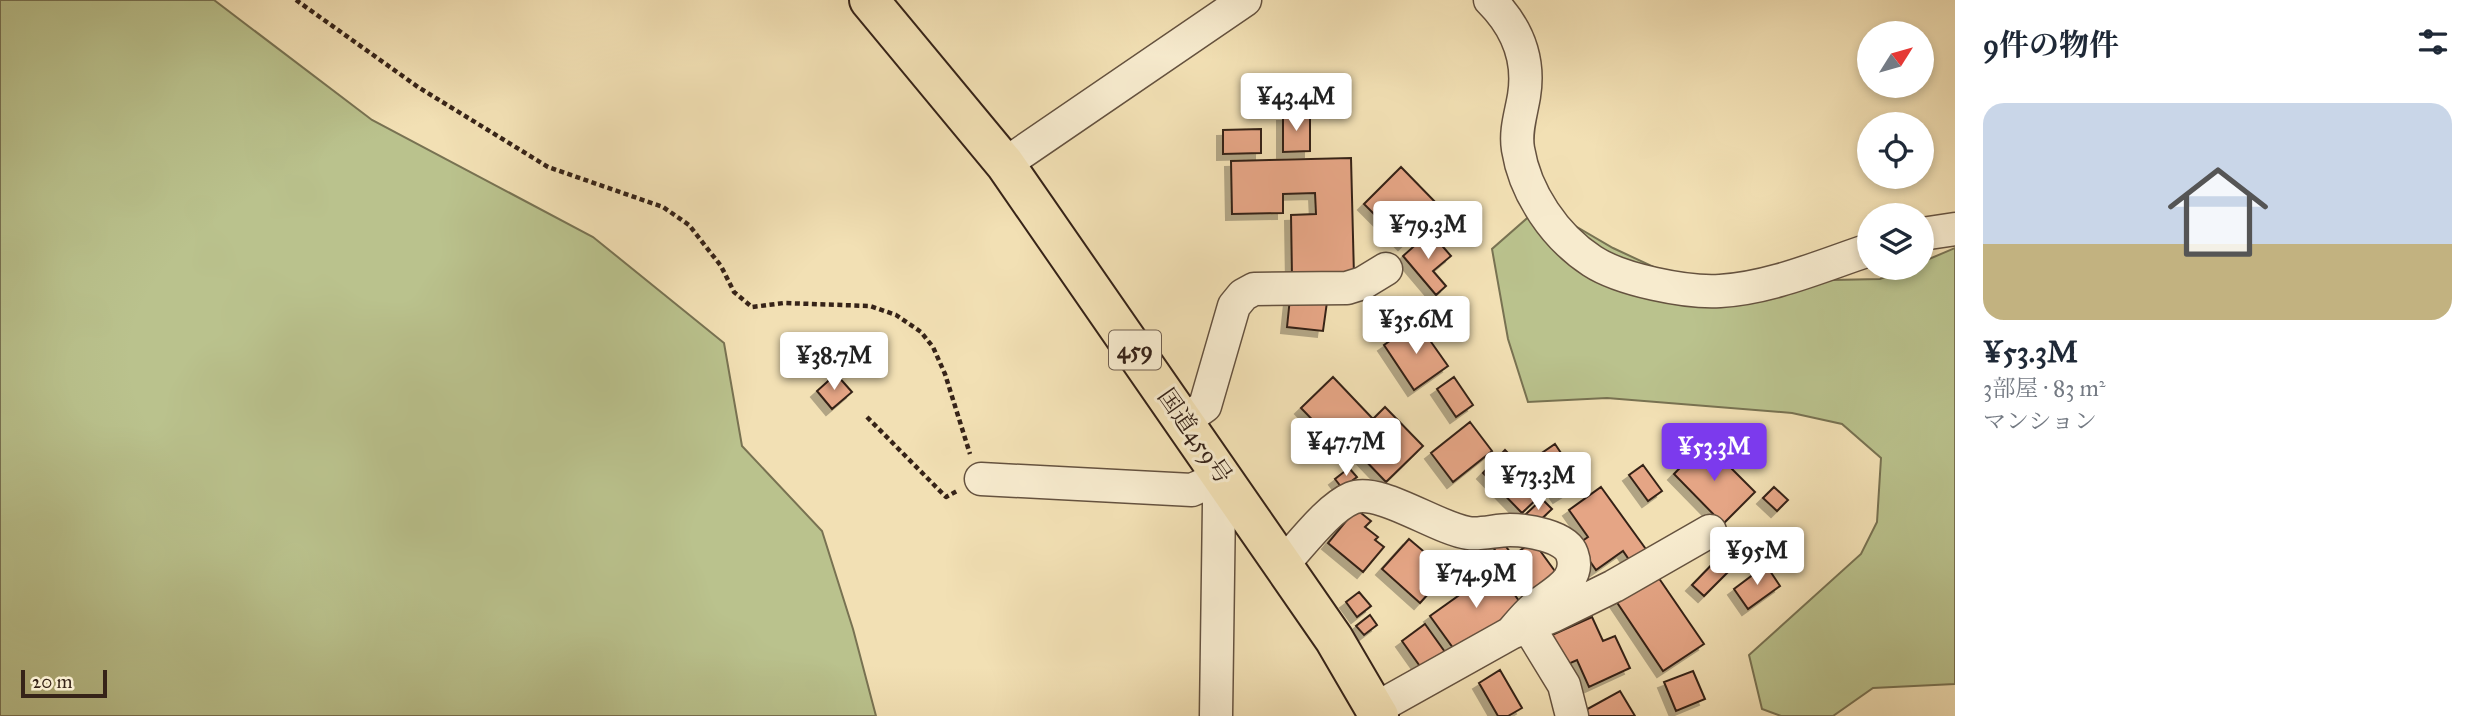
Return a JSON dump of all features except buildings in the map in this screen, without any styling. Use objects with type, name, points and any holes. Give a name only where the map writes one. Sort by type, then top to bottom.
[{"type":"highway","name":"国道459号","points":[[869,0],[1005,164],[1334,639],[1377,713]]},
{"type":"street","points":[[1005,164],[1245,0]]},
{"type":"street","points":[[1490,0],[1513,30],[1522,45],[1525,58],[1518,147],[1533,195],[1545,215],[1578,251],[1595,264],[1660,285],[1695,291],[1723,291],[1775,281],[1857,254]]},
{"type":"street","points":[[1934,232],[1955,229]]},
{"type":"street","points":[[1184,421],[1205,406],[1234,306],[1243,295],[1254,289],[1347,288],[1363,283],[1386,269]]},
{"type":"street","points":[[981,479],[1192,490],[1222,476]]},
{"type":"street","points":[[1216,716],[1219,504],[1222,476]]},
{"type":"street","points":[[1283,564],[1335,510],[1352,498],[1371,495],[1449,528],[1470,534],[1511,530],[1559,539],[1571,551],[1575,568],[1569,581],[1532,610],[1520,629]]},
{"type":"street","points":[[1377,713],[1520,629],[1614,586],[1710,531]]},
{"type":"street","points":[[1520,629],[1563,685],[1572,716]]},
{"type":"path","points":[[296,0],[418,87],[548,167],[663,207],[688,225],[721,266],[734,292],[752,307],[783,303],[870,306],[896,315],[921,332],[933,347],[945,374],[972,463],[981,479],[946,497],[867,417]]},
{"type":"green space","points":[[0,0],[214,0],[372,120],[593,237],[724,343],[742,446],[822,531],[853,629],[876,716],[0,716]]},
{"type":"green space","points":[[1541,206],[1613,248],[1688,283],[1934,280],[1934,257],[1955,248],[1955,684],[1873,688],[1833,716],[1781,716],[1762,709],[1749,655],[1861,554],[1877,522],[1881,458],[1842,424],[1792,413],[1607,398],[1528,402],[1508,339],[1492,249]]}]
